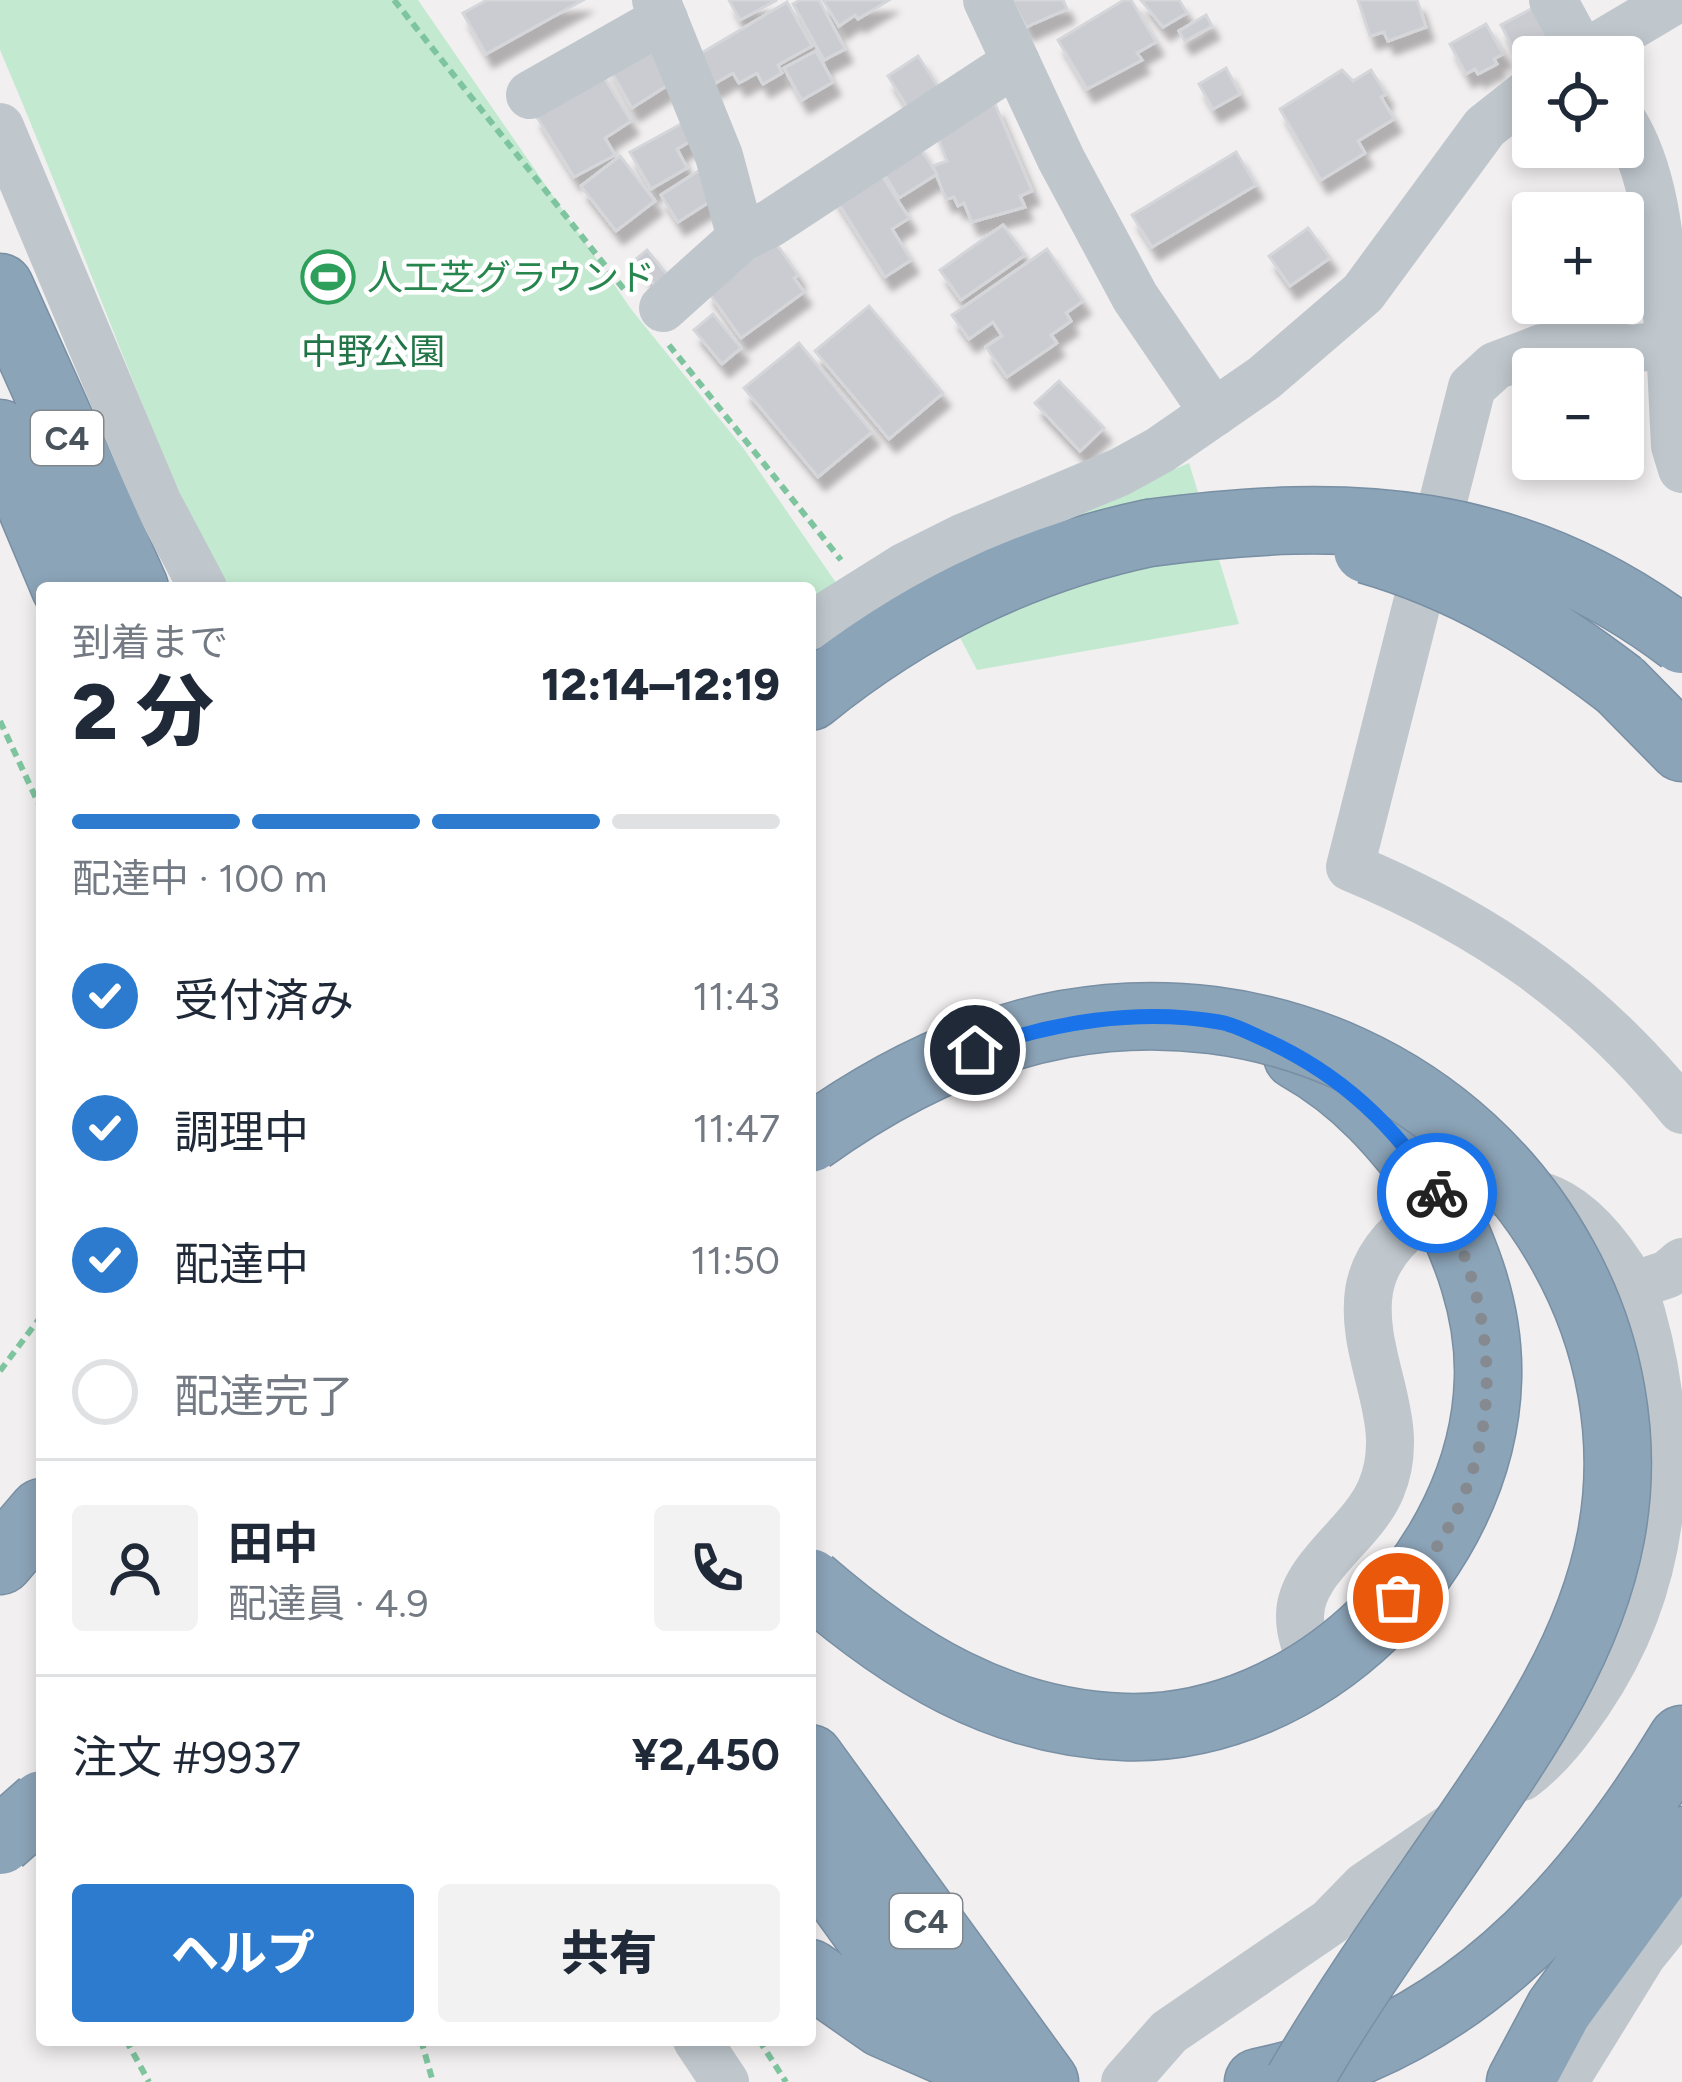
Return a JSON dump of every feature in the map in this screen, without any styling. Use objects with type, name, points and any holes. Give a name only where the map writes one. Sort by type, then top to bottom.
[{"type":"highway","name":"C4","points":[[0,287],[132,582]]},
{"type":"highway","name":"C4","points":[[0,433],[62,582]]},
{"type":"highway","points":[[816,693],[911,623],[971,591],[1089,545],[1149,533],[1286,520],[1381,522],[1437,530],[1542,558],[1643,610],[1682,640]]},
{"type":"highway","points":[[1149,533],[1231,532],[1345,544],[1443,576],[1501,605],[1579,654],[1620,685],[1682,748]]},
{"type":"highway","points":[[816,1135],[889,1088],[1006,1039],[1064,1024],[1121,1018],[1224,1022],[1284,1035],[1385,1075],[1486,1150],[1543,1219],[1571,1270],[1608,1374],[1616,1427],[1618,1483],[1598,1588],[1544,1708],[1366,1972],[1298,2082]]},
{"type":"highway","points":[[816,1587],[857,1623],[956,1686],[1012,1708],[1070,1722],[1127,1727],[1185,1722],[1238,1707],[1314,1670],[1379,1619],[1417,1577],[1448,1528],[1470,1480],[1483,1431],[1486,1329],[1475,1279],[1459,1234],[1435,1190],[1404,1145],[1368,1107],[1330,1075],[1224,1022]]},
{"type":"highway","points":[[0,1561],[36,1518]]},
{"type":"highway","points":[[1258,2082],[1341,2059],[1399,2035],[1495,1971],[1572,1892],[1682,1739]]},
{"type":"highway","name":"C4","points":[[816,1766],[1046,2082]]},
{"type":"highway","points":[[0,1841],[36,1809]]},
{"type":"highway","points":[[1520,2082],[1559,2008],[1682,1840]]},
{"type":"highway","name":"C4","points":[[816,1862],[974,2082]]},
{"type":"highway","points":[[816,1977],[883,2024],[934,2048],[1046,2082]]},
{"type":"street","points":[[987,0],[1061,159],[1135,297],[1214,413]]},
{"type":"street","points":[[1553,0],[1572,36]]},
{"type":"street","points":[[1615,36],[1675,0]]},
{"type":"street","points":[[530,95],[660,10],[719,156],[741,238]]},
{"type":"street","points":[[662,308],[741,238],[1016,62]]},
{"type":"street","points":[[816,622],[904,567],[1120,472],[1264,378],[1363,293],[1485,128],[1512,106]]},
{"type":"street","points":[[0,127],[158,502],[200,582]]},
{"type":"street","points":[[1649,141],[1651,192],[1676,344],[1675,446],[1682,469]]},
{"type":"street","points":[[1676,344],[1631,349],[1588,342],[1542,349],[1495,366],[1472,386],[1350,866],[1426,900],[1499,942],[1598,1021],[1682,1110]]},
{"type":"street","points":[[1126,2082],[1168,2032],[1330,1922],[1365,1886],[1546,1759],[1612,1667],[1639,1607],[1657,1543],[1664,1478],[1656,1374],[1633,1286],[1602,1242],[1575,1214],[1550,1199],[1491,1190],[1441,1206],[1397,1240],[1378,1265],[1370,1289],[1371,1350],[1390,1421],[1390,1460],[1363,1524],[1317,1569],[1304,1592],[1300,1615],[1314,1670]]},
{"type":"street","points":[[1633,1286],[1668,1274],[1682,1262]]},
{"type":"street","points":[[1564,2082],[1643,1954],[1682,1906]]},
{"type":"street","points":[[701,2046],[725,2082]]},
{"type":"path","points":[[0,721],[36,798]]},
{"type":"path","points":[[0,1371],[36,1323]]},
{"type":"path","points":[[129,2046],[148,2082]]},
{"type":"path","points":[[423,2046],[433,2082]]},
{"type":"path","points":[[763,2046],[786,2082]]},
{"type":"green space","name":"中野公園","points":[[0,0],[418,0],[631,309],[744,449],[841,590],[816,604],[816,582],[220,582],[0,50]]},
{"type":"green space","points":[[1189,463],[1239,624],[977,670],[927,575]]},
{"type":"building","points":[[487,0],[583,0],[486,54],[463,13]]},
{"type":"building","points":[[729,0],[777,0],[740,20]]},
{"type":"building","points":[[819,0],[845,49],[824,60],[793,4]]},
{"type":"building","points":[[823,0],[889,0],[839,26]]},
{"type":"building","points":[[1012,0],[1063,0],[1067,9],[1026,27]]},
{"type":"building","points":[[1131,0],[1156,42],[1137,53],[1142,60],[1087,89],[1058,40]]},
{"type":"building","points":[[1141,0],[1179,0],[1187,13],[1163,27]]},
{"type":"building","points":[[1358,0],[1417,0],[1426,27],[1388,41],[1384,32],[1370,36]]},
{"type":"building","points":[[787,2],[812,46],[778,65],[782,73],[763,84],[757,73],[739,83],[733,73],[712,85],[700,54]]},
{"type":"building","points":[[1537,6],[1548,36],[1512,36],[1512,46],[1501,25]]},
{"type":"building","points":[[1206,15],[1212,26],[1185,41],[1179,31]]},
{"type":"building","points":[[1486,24],[1503,54],[1494,59],[1497,64],[1478,74],[1475,69],[1466,74],[1450,44]]},
{"type":"building","points":[[660,34],[679,78],[632,108],[607,64]]},
{"type":"building","points":[[816,51],[833,82],[802,100],[784,68]]},
{"type":"building","points":[[918,56],[944,96],[913,116],[888,76]]},
{"type":"building","points":[[598,68],[631,121],[605,138],[615,155],[574,177],[535,114]]},
{"type":"building","points":[[1226,68],[1240,94],[1213,109],[1199,84]]},
{"type":"building","points":[[1342,70],[1353,81],[1371,70],[1394,119],[1358,141],[1365,153],[1321,180],[1280,109]]},
{"type":"building","points":[[995,104],[1032,191],[1020,196],[1025,207],[972,222],[964,203],[958,206],[954,197],[946,199],[933,166],[947,161],[934,127]]},
{"type":"building","points":[[692,118],[701,135],[677,149],[687,168],[651,189],[630,152]]},
{"type":"building","points":[[915,140],[937,174],[899,198],[878,164]]},
{"type":"building","points":[[1236,152],[1256,185],[1152,247],[1132,215]]},
{"type":"building","points":[[620,156],[655,201],[616,231],[581,186]]},
{"type":"building","points":[[875,165],[909,218],[892,229],[911,260],[885,277],[832,193]]},
{"type":"building","points":[[700,170],[717,197],[678,222],[661,195]]},
{"type":"building","points":[[1003,225],[1025,255],[961,300],[940,270]]},
{"type":"building","points":[[1308,228],[1330,258],[1290,286],[1269,256]]},
{"type":"building","points":[[775,242],[804,292],[741,338],[707,290]]},
{"type":"building","points":[[1047,249],[1083,301],[1066,313],[1071,321],[1051,335],[1057,343],[1007,377],[986,347],[1002,336],[993,322],[969,339],[952,315]]},
{"type":"building","points":[[647,250],[669,277],[656,287],[635,260]]},
{"type":"building","points":[[869,306],[943,393],[889,439],[815,351]]},
{"type":"building","points":[[713,314],[741,348],[722,364],[694,330]]},
{"type":"building","points":[[799,343],[872,432],[818,477],[744,388]]},
{"type":"building","points":[[1059,381],[1104,428],[1080,451],[1035,403]]},
{"type":"way so far","points":[[1398,1598],[1448,1528],[1470,1480],[1483,1431],[1486,1329],[1459,1234],[1437,1193]]},
{"type":"place","name":"人工芝グラウンド","points":[[328,277]]},
{"type":"route","points":[[975,1050],[1064,1024],[1173,1017],[1224,1022],[1330,1075],[1404,1145],[1437,1193]]}]
